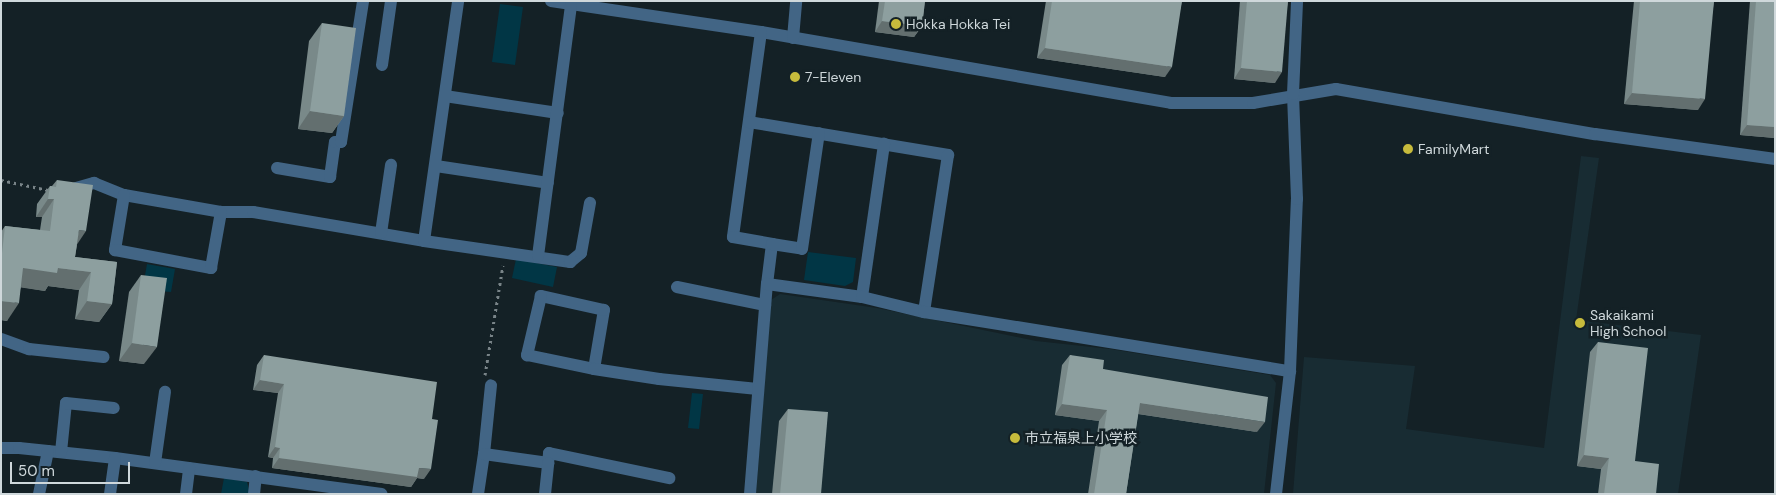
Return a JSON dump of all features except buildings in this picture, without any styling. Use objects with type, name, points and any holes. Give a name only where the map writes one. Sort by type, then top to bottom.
[{"type":"street","points":[[276,168],[330,177],[335,142],[341,142],[363,1]]},
{"type":"street","points":[[382,65],[391,1]]},
{"type":"street","points":[[424,241],[458,1]]},
{"type":"street","points":[[551,1],[571,6],[760,32],[1171,103],[1253,102],[1292,94],[1336,89],[1595,134],[1775,159]]},
{"type":"street","points":[[793,38],[796,1]]},
{"type":"street","points":[[1276,494],[1290,371],[1297,199],[1292,94],[1296,1]]},
{"type":"street","points":[[538,256],[571,6]]},
{"type":"street","points":[[760,32],[733,237],[802,248],[819,133]]},
{"type":"street","points":[[445,96],[558,113]]},
{"type":"street","points":[[749,122],[948,155],[924,312]]},
{"type":"street","points":[[862,297],[884,144]]},
{"type":"street","points":[[381,234],[391,165]]},
{"type":"street","points":[[436,166],[548,183]]},
{"type":"street","points":[[48,190],[68,190],[94,183],[124,195],[221,212],[253,212],[424,241],[570,262],[581,253],[590,203]]},
{"type":"street","points":[[124,195],[115,250],[211,268],[221,212]]},
{"type":"street","points":[[750,494],[757,389],[772,244]]},
{"type":"street","points":[[767,284],[862,297],[924,312],[1290,371]]},
{"type":"street","points":[[677,287],[765,306]]},
{"type":"street","points":[[594,369],[604,310],[541,296],[527,355],[594,369],[757,389]]},
{"type":"street","points":[[1,339],[29,349],[104,357]]},
{"type":"street","points":[[478,494],[491,385]]},
{"type":"street","points":[[154,463],[165,392]]},
{"type":"street","points":[[39,494],[55,451],[66,403],[114,408]]},
{"type":"street","points":[[1,448],[55,451],[256,476],[296,488],[382,494]]},
{"type":"street","points":[[545,494],[549,453],[669,478]]},
{"type":"street","points":[[484,454],[548,463]]},
{"type":"street","points":[[110,494],[115,458]]},
{"type":"street","points":[[186,494],[189,468]]},
{"type":"street","points":[[254,494],[256,476]]},
{"type":"path","points":[[1,180],[48,190]]},
{"type":"path","points":[[491,385],[484,381],[505,252]]},
{"type":"shaded area","points":[[500,4],[523,7],[515,65],[492,62]]},
{"type":"shaded area","name":"Sakaikami High School","points":[[1581,156],[1599,158],[1576,320],[1701,335],[1678,494],[1293,494],[1304,357],[1415,366],[1406,429],[1544,448]]},
{"type":"shaded area","points":[[808,252],[856,258],[853,282],[845,286],[804,280]]},
{"type":"shaded area","points":[[516,259],[557,267],[553,287],[512,278]]},
{"type":"shaded area","points":[[147,264],[175,269],[171,292],[159,291],[144,281]]},
{"type":"shaded area","name":"市立福泉上小学校","points":[[780,294],[877,308],[1036,341],[1110,349],[1270,375],[1276,383],[1264,494],[756,494],[771,300]]},
{"type":"shaded area","points":[[692,393],[703,394],[699,429],[688,428]]},
{"type":"shaded area","points":[[224,478],[247,482],[250,494],[221,494]]},
{"type":"place","name":"Hokka Hokka Tei","points":[[896,24]]},
{"type":"place","name":"7-Eleven","points":[[795,77]]},
{"type":"place","name":"FamilyMart","points":[[1408,149]]},
{"type":"place","name":"Sakaikami High School","points":[[1580,323]]},
{"type":"place","name":"市立福泉上小学校","points":[[1015,438]]}]
